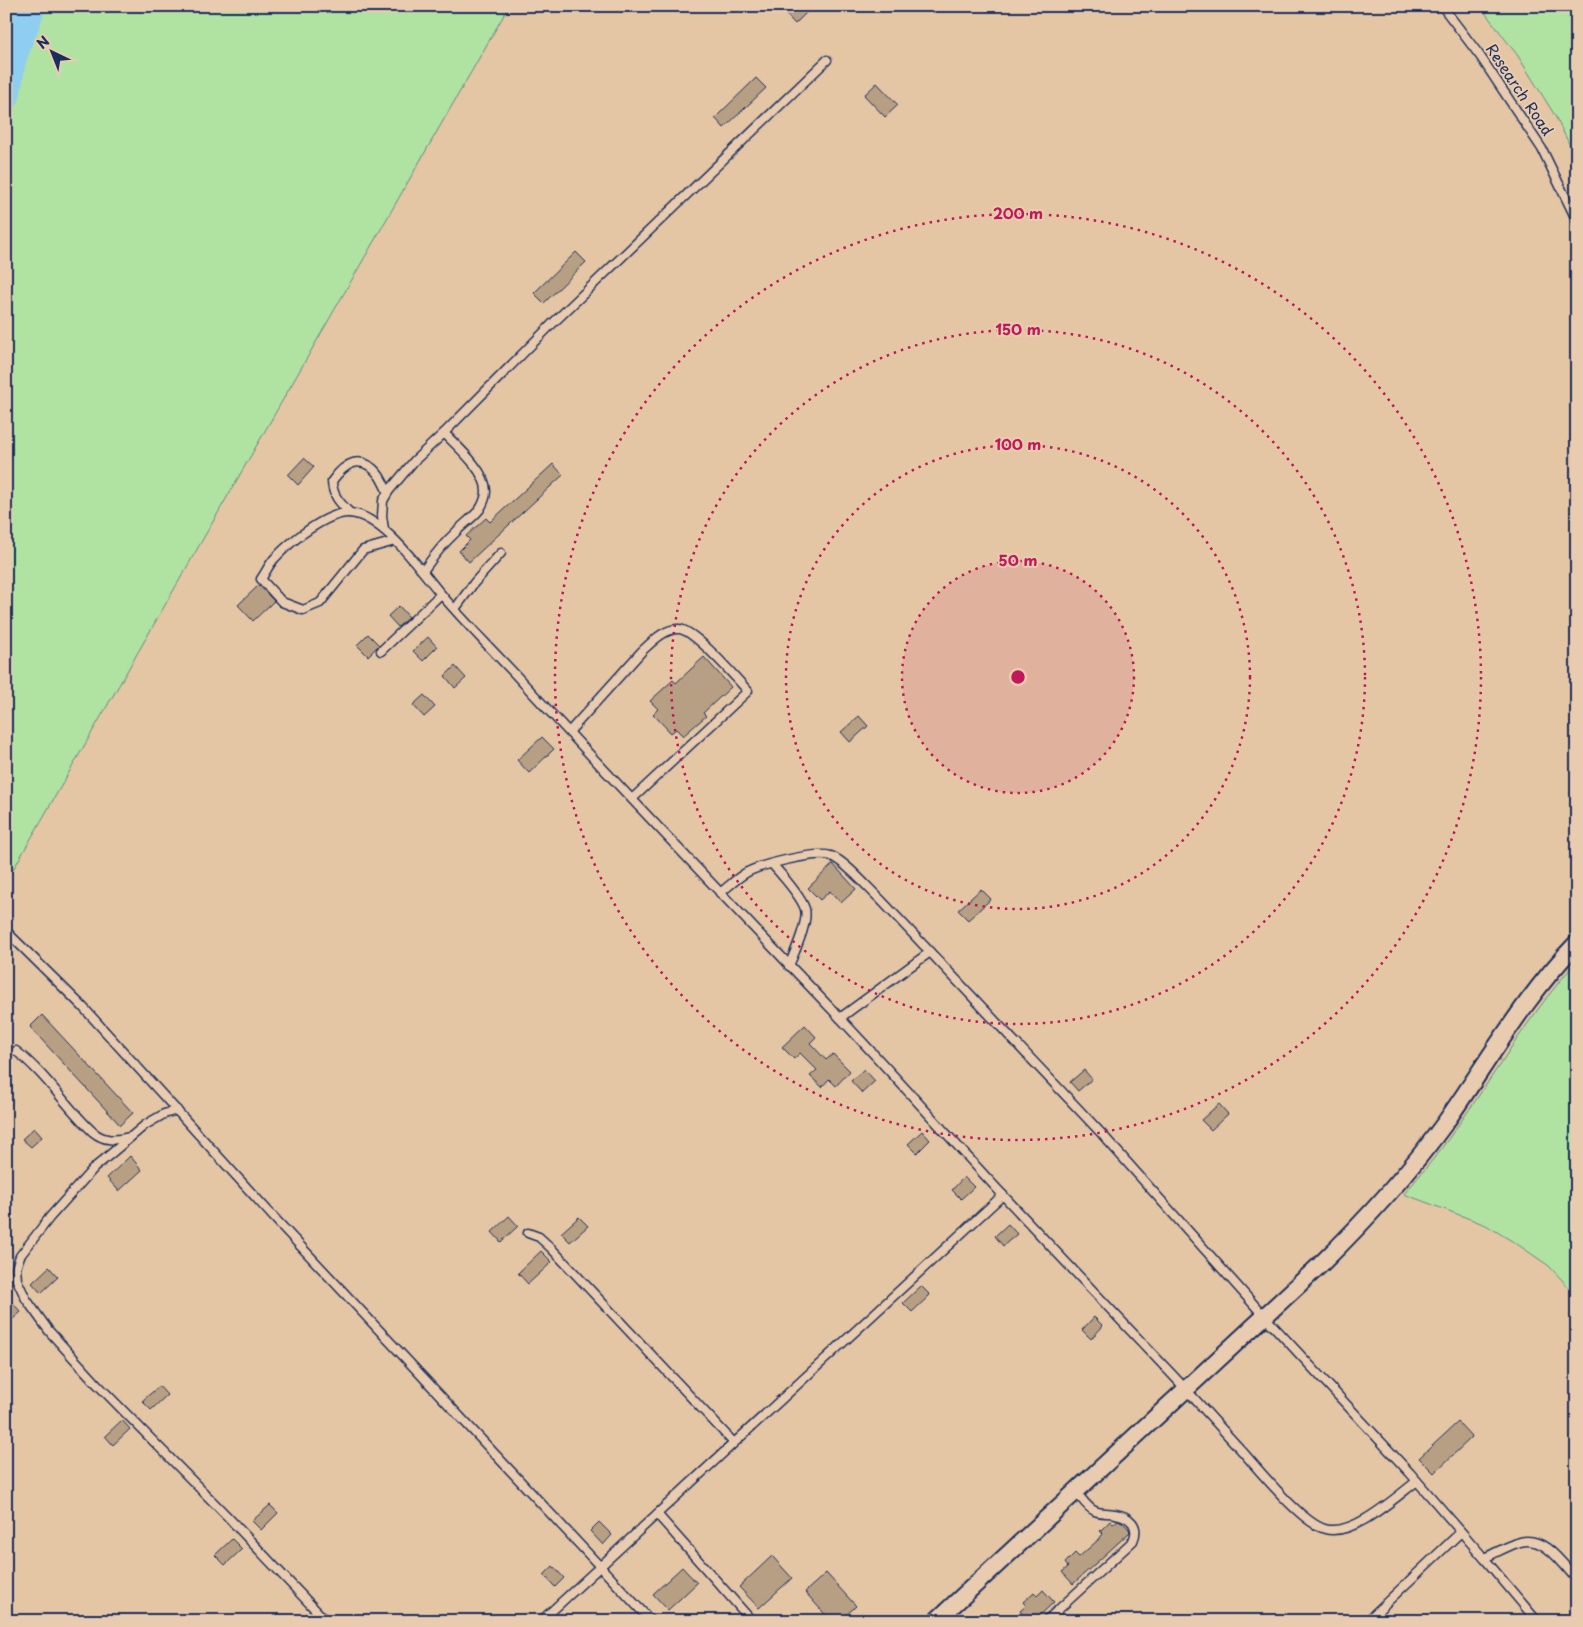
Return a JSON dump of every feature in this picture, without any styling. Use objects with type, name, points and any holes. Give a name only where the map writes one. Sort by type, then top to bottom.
[{"type":"street","points":[[936,1621],[1348,1238],[1420,1156],[1516,1018],[1554,967],[1577,943]]},
{"type":"lane","name":"Research Road","points":[[1442,6],[1480,56],[1542,149],[1577,221]]},
{"type":"lane","points":[[384,529],[382,516],[383,501],[388,492],[414,461],[551,325],[827,60]]},
{"type":"lane","points":[[423,571],[434,555],[454,533],[479,510],[486,492],[484,482],[478,470],[444,433]]},
{"type":"lane","points":[[388,492],[378,474],[362,463],[352,463],[345,466],[332,480],[332,487],[340,503],[350,513],[369,519],[384,529],[423,571],[441,594],[569,732],[840,1018],[1185,1388],[1273,1486],[1302,1514],[1326,1530],[1338,1530],[1356,1524],[1375,1513],[1417,1480]]},
{"type":"lane","points":[[350,513],[328,517],[314,526],[273,560],[261,579],[282,602],[303,610],[320,603],[363,550],[395,541]]},
{"type":"lane","points":[[455,609],[474,583],[501,552]]},
{"type":"lane","points":[[381,650],[441,594]]},
{"type":"lane","points":[[569,732],[642,650],[654,639],[670,630],[680,629],[690,633],[748,691],[632,799]]},
{"type":"lane","points":[[720,893],[745,873],[764,865],[819,855],[831,857],[844,865],[930,952],[1101,1133],[1264,1316],[1417,1480],[1537,1621]]},
{"type":"lane","points":[[772,864],[794,890],[806,909],[805,921],[789,966]]},
{"type":"lane","points":[[6,930],[82,1006],[278,1222],[651,1621]]},
{"type":"lane","points":[[840,1018],[930,952]]},
{"type":"lane","points":[[16,1051],[29,1061],[100,1138],[107,1140],[130,1137]]},
{"type":"lane","points":[[177,1110],[164,1114],[145,1125],[94,1168],[50,1217],[20,1256],[16,1268],[17,1280],[26,1299],[49,1331],[97,1384],[226,1515],[326,1621]]},
{"type":"lane","points":[[541,1621],[1003,1195]]},
{"type":"lane","points":[[528,1234],[539,1237],[551,1248],[734,1443]]},
{"type":"lane","points":[[1046,1621],[1133,1542],[1137,1533],[1135,1527],[1127,1518],[1116,1514],[1096,1512],[1075,1491]]},
{"type":"lane","points":[[657,1514],[752,1621]]},
{"type":"lane","points":[[1367,1621],[1461,1532]]},
{"type":"lane","points":[[1484,1558],[1518,1542],[1530,1541],[1544,1545],[1577,1580]]},
{"type":"green space","points":[[6,6],[509,6],[6,882]]},
{"type":"green space","points":[[1480,6],[1577,6],[1577,159],[1554,114],[1518,56]]},
{"type":"green space","points":[[1577,961],[1577,1296],[1549,1266],[1486,1225],[1404,1194],[1442,1147],[1528,1023]]},
{"type":"building","points":[[778,6],[813,6],[795,24]]},
{"type":"building","points":[[756,78],[766,88],[724,128],[715,118]]},
{"type":"building","points":[[877,83],[898,105],[885,117],[864,95]]},
{"type":"building","points":[[576,252],[586,262],[544,303],[534,293]]},
{"type":"building","points":[[304,458],[314,467],[298,485],[288,475]]},
{"type":"building","points":[[553,464],[563,475],[469,562],[459,551],[470,540],[466,536],[486,518],[490,522]]},
{"type":"building","points":[[259,585],[274,601],[253,621],[238,605]]},
{"type":"building","points":[[399,606],[409,617],[398,627],[388,616]]},
{"type":"building","points":[[368,634],[379,645],[368,656],[357,645]]},
{"type":"building","points":[[428,637],[437,647],[423,661],[413,651]]},
{"type":"building","points":[[704,657],[731,687],[703,713],[706,716],[683,736],[676,729],[671,733],[653,714],[658,709],[650,701],[673,680],[676,683]]},
{"type":"building","points":[[455,666],[466,678],[455,688],[445,676]]},
{"type":"building","points":[[424,695],[435,707],[424,717],[413,705]]},
{"type":"building","points":[[859,716],[868,726],[850,742],[841,732]]},
{"type":"building","points":[[542,737],[554,749],[529,773],[517,760]]},
{"type":"building","points":[[833,864],[856,889],[841,903],[830,891],[820,900],[808,888]]},
{"type":"building","points":[[981,889],[991,899],[968,920],[958,910]]},
{"type":"building","points":[[42,1015],[133,1113],[120,1125],[30,1027]]},
{"type":"building","points":[[805,1025],[816,1037],[810,1043],[826,1060],[833,1054],[850,1071],[836,1086],[829,1079],[822,1087],[810,1076],[817,1070],[800,1053],[794,1059],[782,1047]]},
{"type":"building","points":[[864,1069],[875,1081],[862,1093],[851,1081]]},
{"type":"building","points":[[1084,1070],[1092,1079],[1078,1091],[1070,1082]]},
{"type":"building","points":[[1219,1104],[1228,1114],[1211,1130],[1201,1120]]},
{"type":"building","points":[[34,1128],[42,1137],[31,1147],[22,1139]]},
{"type":"building","points":[[922,1131],[930,1140],[917,1153],[908,1144]]},
{"type":"building","points":[[130,1156],[142,1170],[119,1191],[107,1178]]},
{"type":"building","points":[[964,1177],[974,1187],[961,1199],[952,1190]]},
{"type":"building","points":[[509,1216],[518,1226],[501,1242],[492,1232]]},
{"type":"building","points":[[579,1217],[588,1226],[570,1242],[561,1233]]},
{"type":"building","points":[[1008,1224],[1017,1234],[1003,1246],[995,1236]]},
{"type":"building","points":[[541,1251],[552,1262],[528,1284],[518,1273]]},
{"type":"building","points":[[49,1267],[58,1277],[41,1293],[32,1283]]},
{"type":"building","points":[[921,1286],[930,1295],[912,1312],[903,1303]]},
{"type":"building","points":[[6,1296],[21,1312],[6,1325]]},
{"type":"building","points":[[1094,1317],[1103,1326],[1091,1339],[1082,1330]]},
{"type":"building","points":[[159,1386],[167,1395],[151,1410],[142,1401]]},
{"type":"building","points":[[122,1420],[130,1429],[113,1445],[105,1436]]},
{"type":"building","points":[[1458,1422],[1472,1437],[1434,1473],[1419,1458]]},
{"type":"building","points":[[270,1505],[278,1513],[261,1530],[252,1521]]},
{"type":"building","points":[[1118,1520],[1130,1532],[1073,1584],[1062,1572],[1068,1567],[1065,1563],[1075,1553],[1079,1557],[1098,1540],[1103,1534],[1100,1531],[1110,1521],[1113,1524]]},
{"type":"building","points":[[599,1522],[612,1535],[603,1545],[590,1531]]},
{"type":"building","points":[[232,1539],[242,1549],[225,1565],[215,1555]]},
{"type":"building","points":[[772,1556],[792,1578],[759,1608],[739,1587]]},
{"type":"building","points":[[553,1566],[564,1578],[555,1587],[544,1575]]},
{"type":"building","points":[[682,1567],[697,1583],[668,1610],[653,1594]]},
{"type":"building","points":[[826,1573],[856,1606],[840,1621],[831,1621],[805,1592]]},
{"type":"building","points":[[1043,1590],[1054,1602],[1034,1621],[1029,1621],[1020,1611],[1026,1606],[1023,1602],[1034,1592],[1037,1596]]},
{"type":"waterway","points":[[6,96],[12,60],[32,6]]}]
